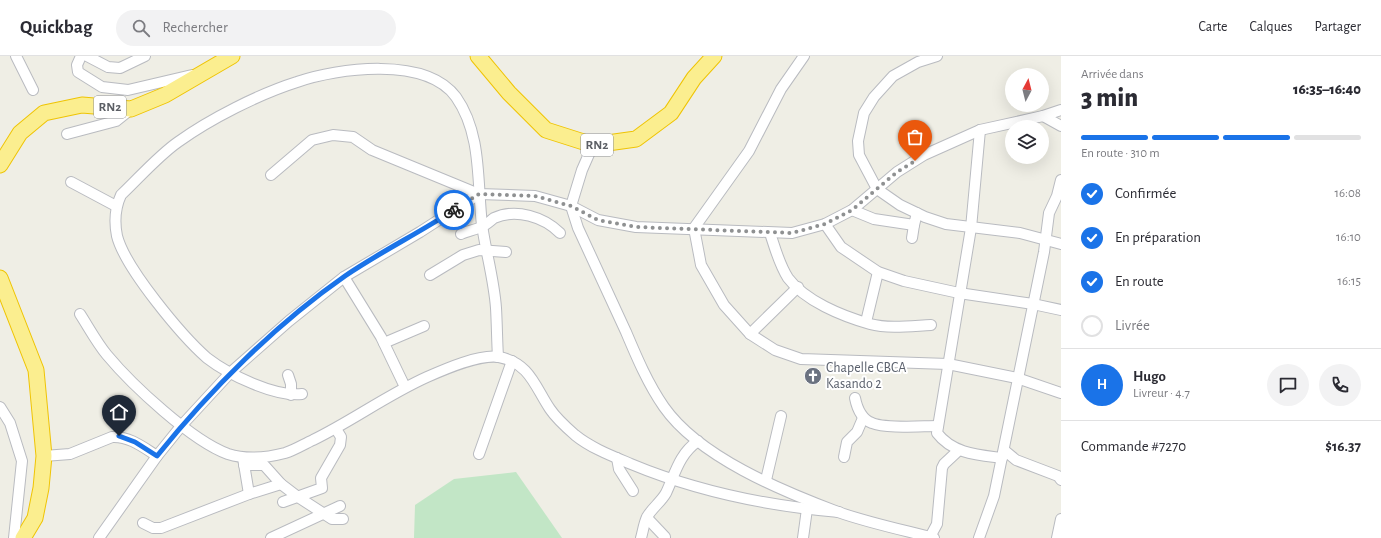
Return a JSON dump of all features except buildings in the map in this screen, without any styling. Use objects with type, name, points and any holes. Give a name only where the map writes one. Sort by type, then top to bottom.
[{"type":"highway","name":"RN2","points":[[0,165],[20,134],[44,113],[82,105],[131,109],[165,94],[232,56]]},
{"type":"highway","name":"RN2","points":[[478,56],[509,93],[546,130],[594,145],[636,139],[671,113],[694,78],[714,56]]},
{"type":"highway","points":[[0,278],[36,370],[44,456],[41,488],[35,518],[23,538]]},
{"type":"street","points":[[16,56],[33,90]]},
{"type":"street","points":[[81,56],[77,65],[78,72],[102,87],[128,90],[204,71]]},
{"type":"street","points":[[87,56],[108,67],[120,68],[145,56]]},
{"type":"street","points":[[804,56],[781,89],[749,151],[694,228],[701,266],[724,305],[750,334],[775,350],[801,359],[948,364],[1018,378],[1061,393]]},
{"type":"street","points":[[937,56],[918,62],[893,76],[874,97],[864,113],[858,141],[859,155],[877,189],[917,213],[946,224],[971,228],[996,229],[1061,244]]},
{"type":"street","points":[[302,394],[291,395],[266,388],[230,373],[208,358],[192,343],[148,290],[122,249],[117,236],[115,220],[116,206],[121,195],[177,142],[215,120],[266,94],[296,82],[332,72],[387,68],[414,72],[435,78],[455,96],[469,125],[477,152],[479,194],[486,249],[496,307],[498,357]]},
{"type":"street","points":[[68,134],[116,121],[131,109]]},
{"type":"street","points":[[271,174],[312,140],[334,135],[353,137],[372,150],[479,194],[535,196],[571,206],[598,220],[636,227],[694,228],[792,233],[825,224],[852,210],[897,172],[924,155],[980,130],[1043,116],[1061,110]]},
{"type":"street","points":[[1043,116],[1061,126]]},
{"type":"street","points":[[980,130],[971,228],[959,293],[937,434],[942,440],[964,452],[1003,454],[1058,476],[1061,480]]},
{"type":"street","points":[[594,145],[582,170],[571,206],[578,228],[648,380],[665,408],[688,434],[726,461],[839,512],[932,537],[937,524],[942,468],[944,464],[959,450]]},
{"type":"street","points":[[979,538],[994,496],[1046,240],[1049,213],[1057,196],[1061,180]]},
{"type":"street","points":[[72,182],[116,206]]},
{"type":"street","points":[[98,538],[157,456],[182,425],[230,373],[289,321],[344,277],[420,232],[479,194]]},
{"type":"street","points":[[852,210],[874,219],[914,225]]},
{"type":"street","points":[[912,238],[917,213]]},
{"type":"street","points":[[461,234],[483,226],[494,218],[506,215],[522,215],[539,218],[551,224],[560,233]]},
{"type":"street","points":[[825,224],[841,247],[878,272],[904,281],[959,293],[1033,304],[1061,310]]},
{"type":"street","points":[[770,233],[779,262],[789,279],[807,295],[824,306],[866,322],[902,326],[931,325]]},
{"type":"street","points":[[430,275],[463,255],[486,249],[506,252]]},
{"type":"street","points":[[866,322],[878,272]]},
{"type":"street","points":[[344,277],[384,343],[405,387]]},
{"type":"street","points":[[750,334],[798,287]]},
{"type":"street","points":[[80,314],[107,355],[133,383],[182,425],[208,445],[243,460],[264,465],[281,484],[298,497],[332,519],[343,519]]},
{"type":"street","points":[[384,343],[424,326]]},
{"type":"street","points":[[243,460],[286,453],[336,429],[405,387],[437,372],[485,357],[498,357],[512,361],[523,367],[551,410],[575,435],[617,458],[670,479],[743,498],[807,509],[839,512]]},
{"type":"street","points":[[479,454],[512,361]]},
{"type":"street","points":[[288,375],[291,384],[291,395]]},
{"type":"street","points":[[855,398],[863,418],[872,423],[883,426],[938,426]]},
{"type":"street","points":[[0,407],[10,423],[22,461],[14,538]]},
{"type":"street","points":[[766,480],[781,416]]},
{"type":"street","points":[[844,457],[847,442],[857,432],[863,418]]},
{"type":"street","points":[[283,502],[322,488],[322,478],[340,445],[340,438],[336,429]]},
{"type":"street","points":[[44,456],[70,454],[112,437],[119,436],[135,442],[157,456]]},
{"type":"street","points":[[641,538],[646,518],[666,493],[670,479],[689,448],[698,441]]},
{"type":"street","points":[[617,458],[619,469],[633,491]]},
{"type":"street","points":[[243,460],[249,494]]},
{"type":"street","points":[[143,523],[153,528],[161,528],[249,494],[281,484]]},
{"type":"street","points":[[271,538],[340,506]]},
{"type":"street","points":[[803,538],[807,509]]},
{"type":"street","points":[[646,518],[665,537]]},
{"type":"street","points":[[1056,538],[1061,519]]},
{"type":"green space","points":[[516,472],[562,538],[414,538],[415,505],[454,479]]},
{"type":"way so far","points":[[454,210],[479,194],[535,196],[571,206],[598,220],[636,227],[694,228],[792,233],[825,224],[852,210],[897,172],[915,161]]},
{"type":"place","name":"Chapelle CBCA Kasando 2","points":[[813,376]]},
{"type":"route","points":[[119,436],[135,442],[157,456],[182,425],[230,373],[289,321],[344,277],[376,256],[420,232],[454,210]]}]
